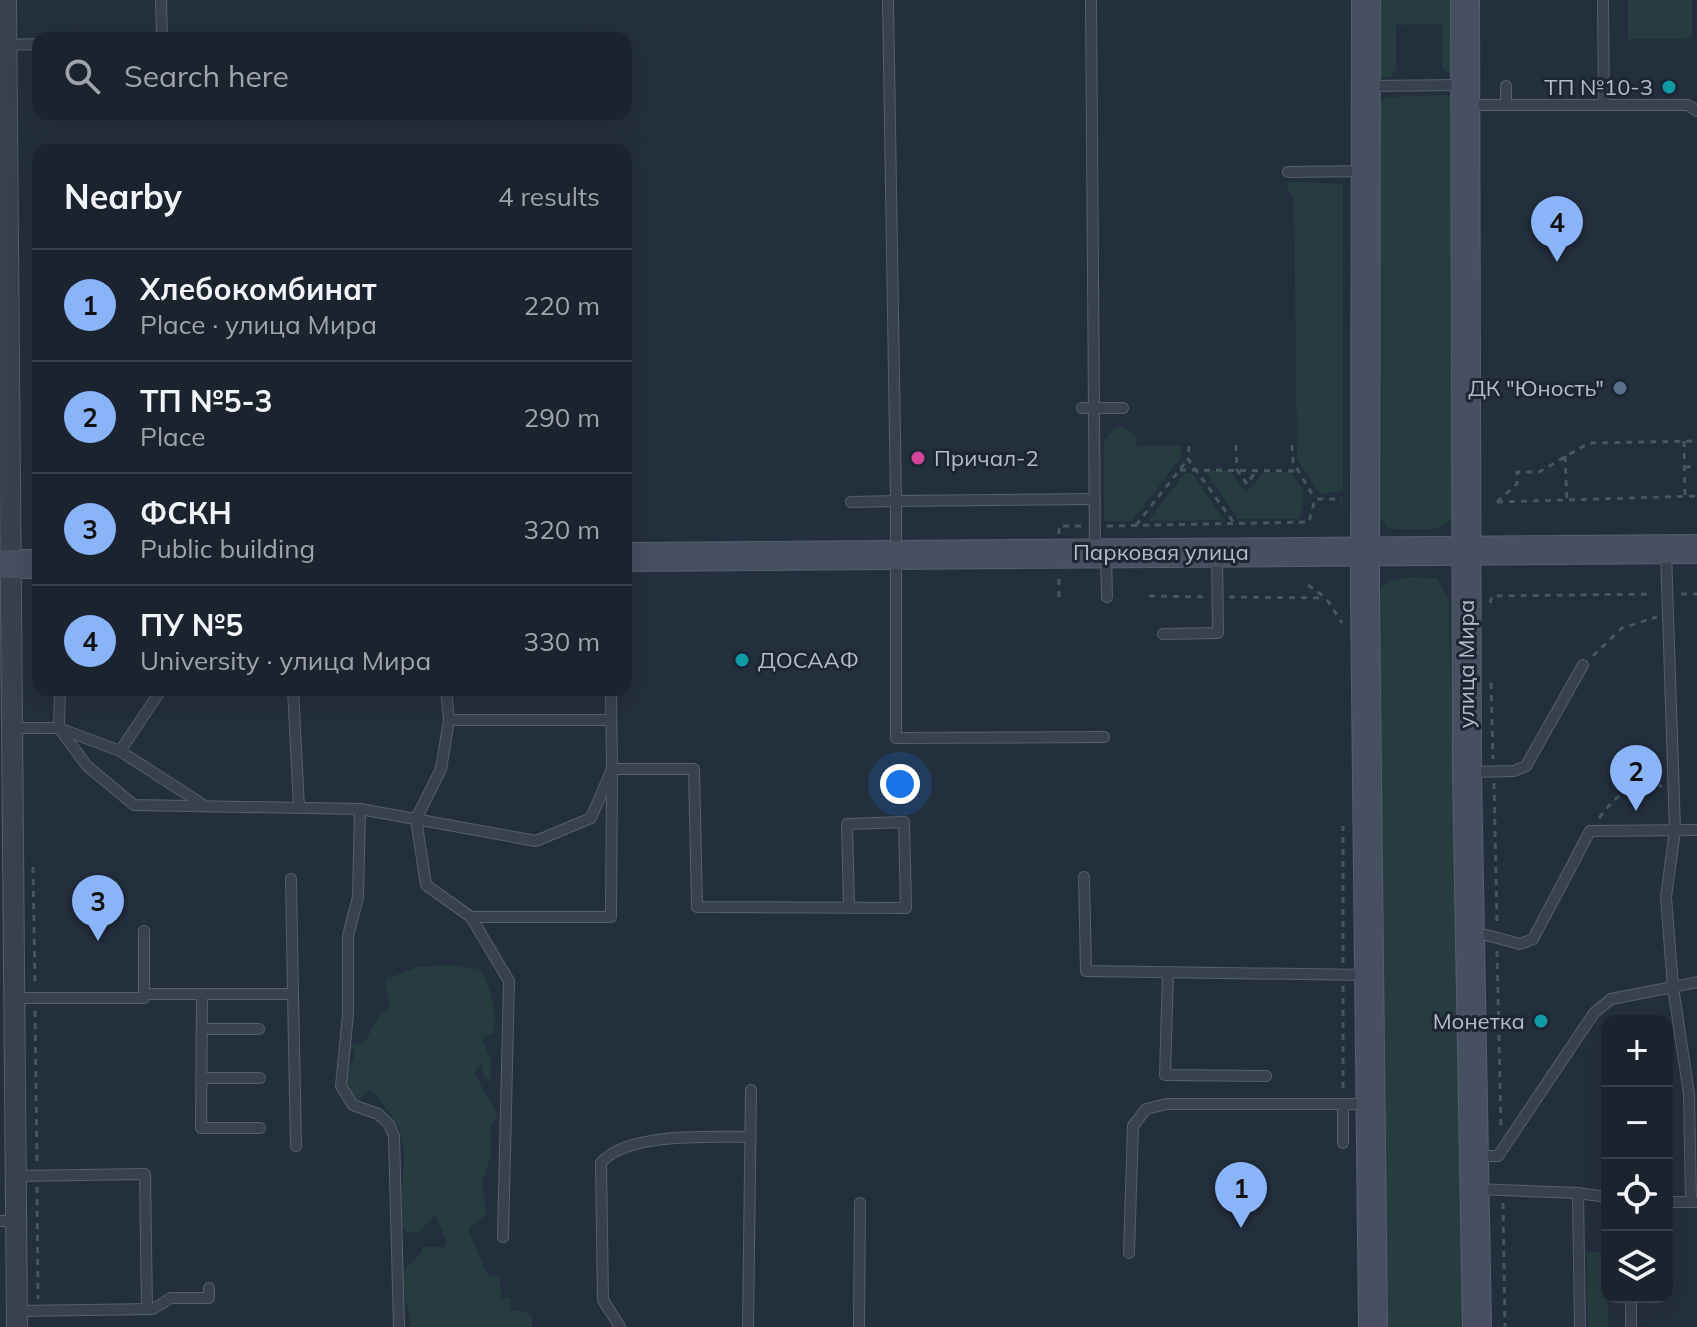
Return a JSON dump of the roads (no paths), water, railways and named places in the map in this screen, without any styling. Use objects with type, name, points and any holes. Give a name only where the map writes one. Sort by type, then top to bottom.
[{"type":"main road","points":[[1366,0],[1366,551],[1356,1104],[1373,1327]]},
{"type":"main road","name":"улица Мира","points":[[1465,0],[1467,550],[1480,772],[1470,930],[1477,1327]]},
{"type":"main road","name":"Парковая улица","points":[[632,557],[1059,552],[1098,543],[1217,552],[1697,549]]},
{"type":"main road","points":[[4,564],[32,564]]},
{"type":"street","points":[[6,0],[4,564],[25,998],[8,1051],[16,1176],[8,1221],[17,1319]]},
{"type":"lane","points":[[161,0],[162,32]]},
{"type":"lane","points":[[888,0],[896,501],[896,738],[1104,737]]},
{"type":"lane","points":[[1091,0],[1095,499],[1107,597]]},
{"type":"lane","points":[[1603,0],[1604,105]]},
{"type":"lane","points":[[6,45],[32,44]]},
{"type":"lane","points":[[1366,86],[1466,95],[1506,105],[1688,105],[1697,111]]},
{"type":"lane","points":[[1506,86],[1506,105]]},
{"type":"lane","points":[[1288,172],[1367,171]]},
{"type":"lane","points":[[1082,408],[1123,408]]},
{"type":"lane","points":[[851,502],[1095,499]]},
{"type":"lane","points":[[1666,549],[1675,830],[1666,897],[1673,987],[1689,1094],[1694,1202],[1673,1202]]},
{"type":"lane","points":[[1163,634],[1218,633],[1217,552]]},
{"type":"lane","points":[[1480,772],[1514,771],[1526,766],[1583,665]]},
{"type":"lane","points":[[60,696],[59,728],[87,766],[134,805],[360,809],[536,841],[591,818],[612,769]]},
{"type":"lane","points":[[120,751],[157,696]]},
{"type":"lane","points":[[293,696],[299,807]]},
{"type":"lane","points":[[447,696],[449,720],[441,769],[416,819],[426,885],[471,917],[509,981],[503,1237]]},
{"type":"lane","points":[[471,917],[611,917],[611,696]]},
{"type":"lane","points":[[449,720],[611,720]]},
{"type":"lane","points":[[10,728],[59,728],[120,751],[205,806]]},
{"type":"lane","points":[[612,769],[694,769],[697,907],[849,908],[906,908],[904,822],[847,824],[849,908]]},
{"type":"lane","points":[[360,809],[358,897],[348,936],[348,1014],[341,1086],[353,1105],[378,1114],[389,1124],[394,1136],[399,1327]]},
{"type":"lane","points":[[1470,930],[1520,944],[1533,939],[1590,831],[1697,830]]},
{"type":"lane","points":[[1084,877],[1086,971],[1356,974]]},
{"type":"lane","points":[[291,879],[296,1146]]},
{"type":"lane","points":[[25,998],[144,998],[144,931]]},
{"type":"lane","points":[[1168,972],[1165,1075],[1266,1076]]},
{"type":"lane","points":[[1473,1156],[1498,1156],[1594,1013],[1611,999],[1697,982]]},
{"type":"lane","points":[[144,994],[293,994]]},
{"type":"lane","points":[[202,994],[201,1128],[260,1128]]},
{"type":"lane","points":[[202,1029],[259,1029]]},
{"type":"lane","points":[[202,1078],[260,1078]]},
{"type":"lane","points":[[748,1327],[751,1090]]},
{"type":"lane","points":[[1129,1253],[1133,1126],[1146,1109],[1167,1104],[1356,1104],[1343,1143]]},
{"type":"lane","points":[[620,1327],[603,1300],[601,1163],[610,1153],[679,1136],[750,1137]]},
{"type":"lane","points":[[16,1176],[145,1174],[147,1309]]},
{"type":"lane","points":[[1474,1189],[1502,1188],[1601,1196]]},
{"type":"lane","points":[[1578,1193],[1580,1327]]},
{"type":"lane","points":[[859,1327],[860,1203]]},
{"type":"lane","points":[[17,1319],[38,1311],[147,1309],[171,1298],[209,1298],[209,1288]]},
{"type":"lane","points":[[1631,1303],[1631,1327]]},
{"type":"place","name":"ТП №10-3","points":[[1669,87]]},
{"type":"place","name":"ПУ №5","points":[[1557,262]]},
{"type":"place","name":"ДК \"Юность\"","points":[[1620,388]]},
{"type":"place","name":"Причал-2","points":[[918,458]]},
{"type":"place","name":"ДОСААФ","points":[[742,660]]},
{"type":"place","name":"ТП №5-3","points":[[1636,811]]},
{"type":"place","name":"ФСКН","points":[[98,941]]},
{"type":"place","name":"Монетка","points":[[1541,1021]]},
{"type":"place","name":"Хлебокомбинат","points":[[1241,1228]]}]
